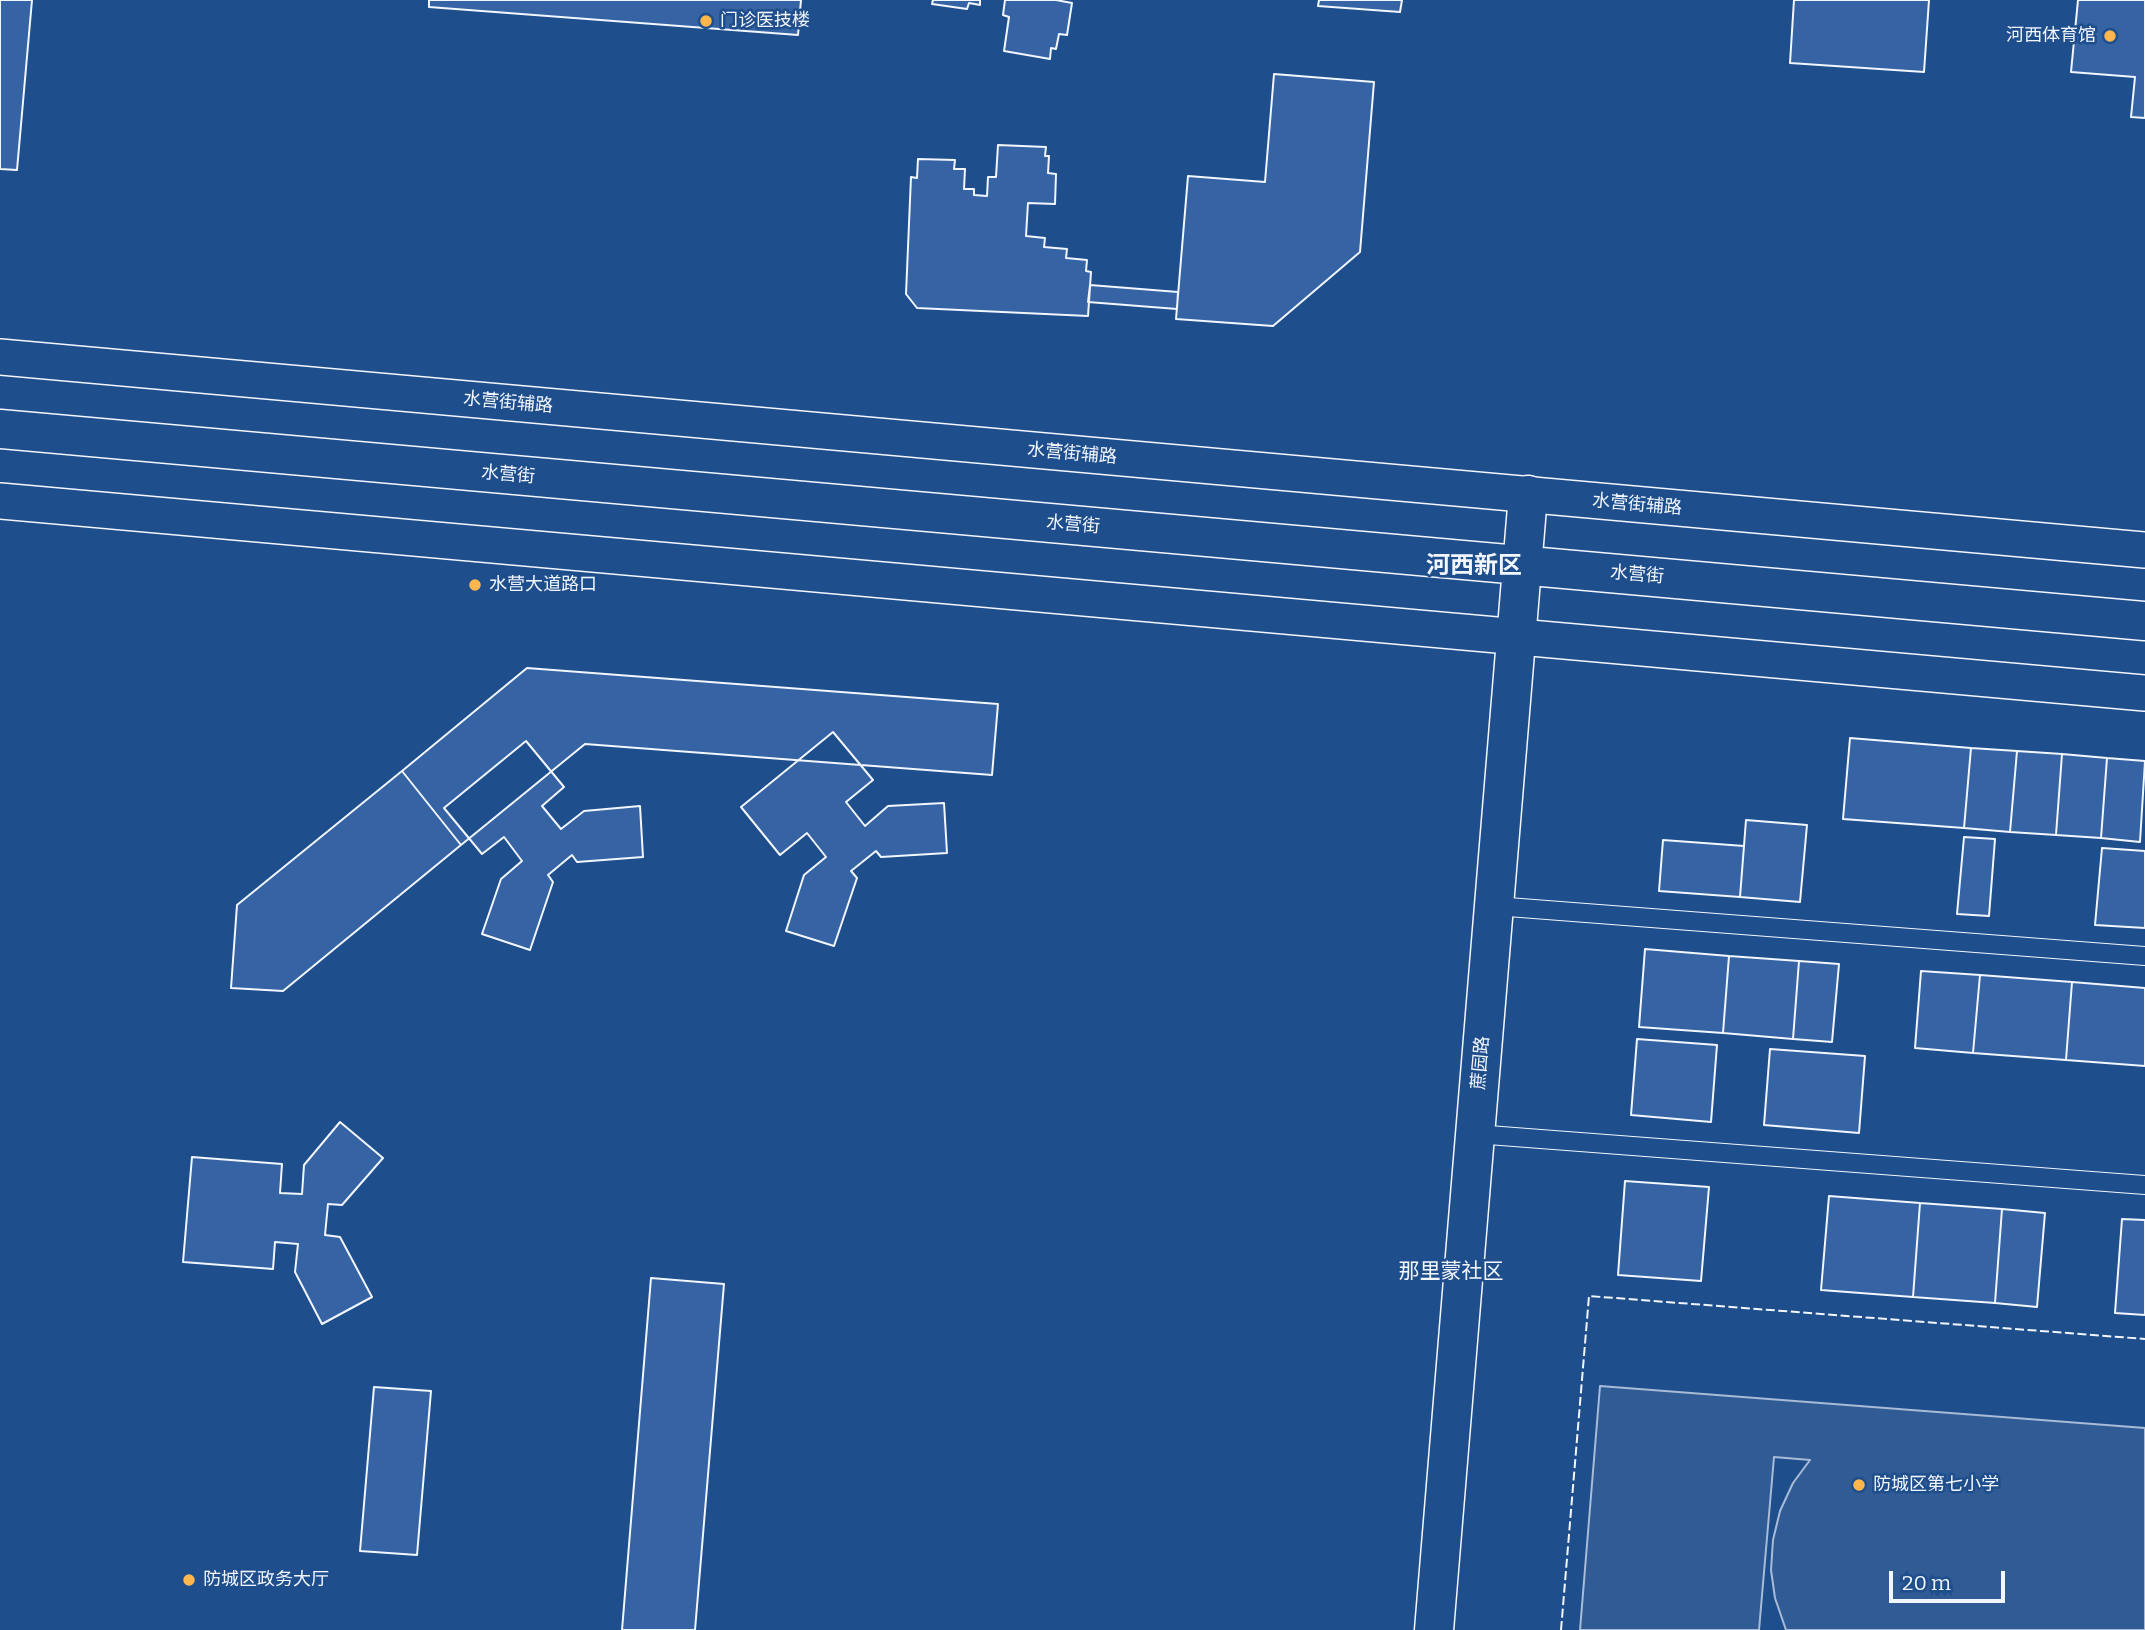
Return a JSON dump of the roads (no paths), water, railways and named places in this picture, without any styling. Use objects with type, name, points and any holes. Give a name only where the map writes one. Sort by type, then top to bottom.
[{"type":"street","name":"水营街辅路","points":[[0,357],[2145,550]]},
{"type":"street","name":"水营街","points":[[0,429],[2145,621]]},
{"type":"street","name":"蔗园路","points":[[1434,1630],[1528,495]]},
{"type":"street","points":[[0,501],[2145,693]]},
{"type":"lane","points":[[1494,906],[2145,956]]},
{"type":"lane","points":[[1475,1134],[2145,1185]]},
{"type":"place","name":"门诊医技楼","points":[[706,21]]},
{"type":"place","name":"河西体育馆","points":[[2110,36]]},
{"type":"place","name":"水营大道路口","points":[[475,585]]},
{"type":"place","name":"防城区第七小学","points":[[1859,1485]]},
{"type":"place","name":"防城区政务大厅","points":[[189,1580]]},
{"type":"district","name":"河西新区","points":[[1474,566]]},
{"type":"district","name":"那里蒙社区","points":[[1451,1272]]}]
